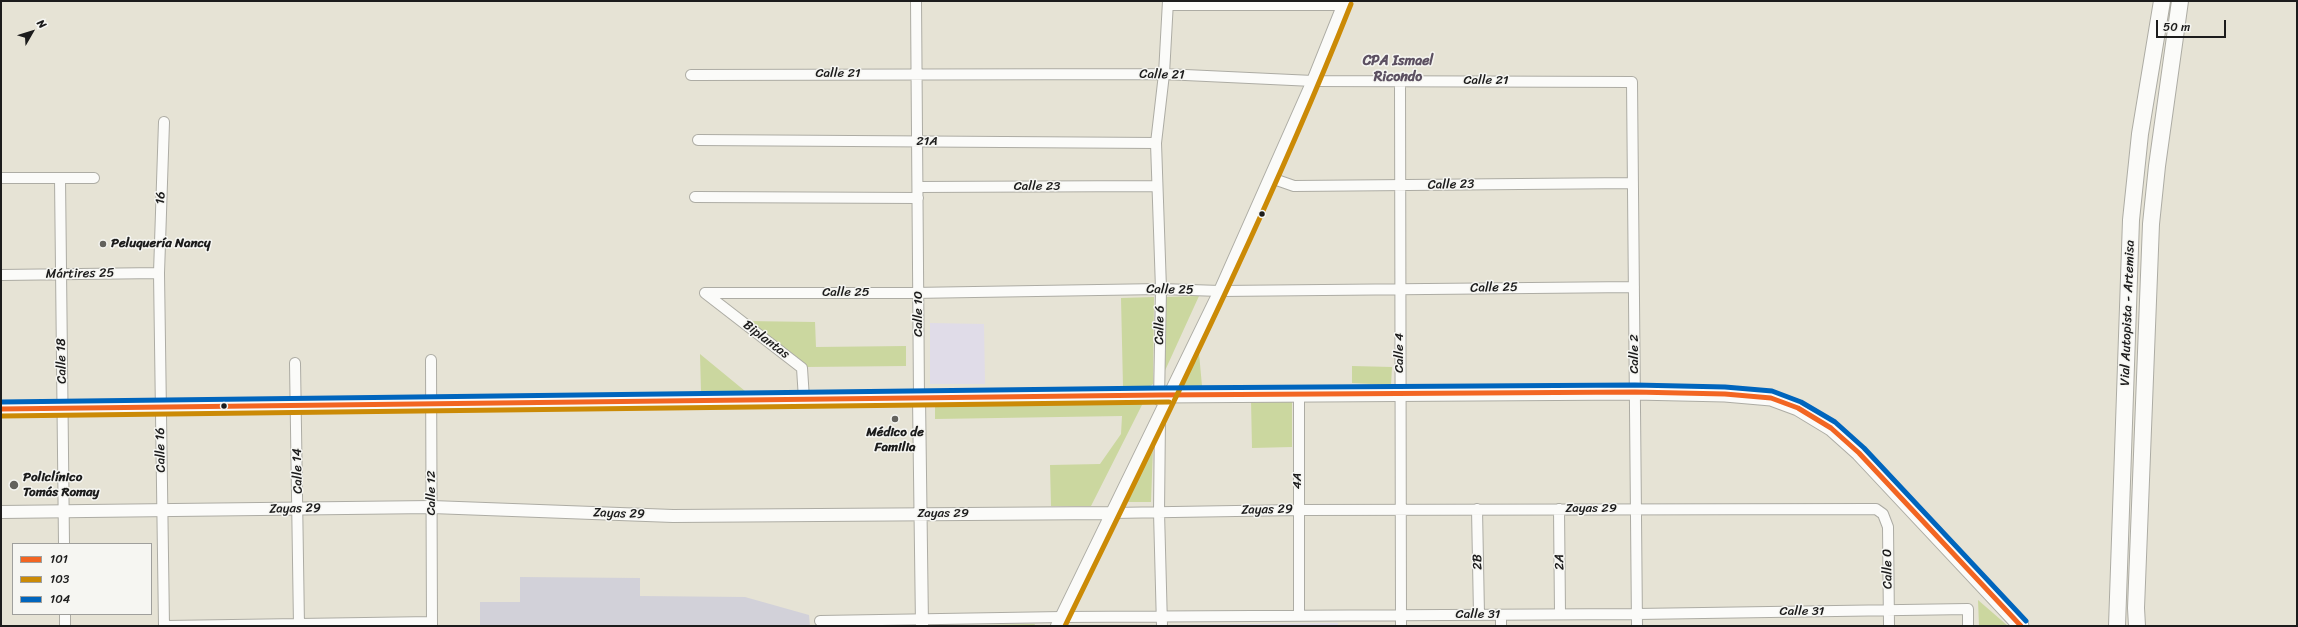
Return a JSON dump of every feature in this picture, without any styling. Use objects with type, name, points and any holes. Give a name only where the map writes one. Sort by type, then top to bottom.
[{"type":"highway","name":"Vial Autopista - Artemisa","points":[[2117,626],[2131,220],[2140,134],[2162,1]]},
{"type":"highway","name":"Vial Autopista - Artemisa","points":[[2137,626],[2136,608],[2151,224],[2158,158],[2180,1]]},
{"type":"main road","points":[[1,409],[1299,394],[1635,392],[1725,394],[1771,398],[1804,412],[1831,428],[1859,453],[2021,626]]},
{"type":"street","name":"Calle 10","points":[[916,1],[922,623]]},
{"type":"street","points":[[1162,621],[1159,512],[1160,415],[1164,395],[1220,291],[1313,81],[1344,3],[1168,3]]},
{"type":"street","name":"Calle 6","points":[[1164,395],[1156,143],[1164,74],[1168,3]]},
{"type":"street","name":"Calle 21","points":[[691,74],[1164,74],[1313,81],[1632,82]]},
{"type":"street","name":"Calle 4","points":[[1400,81],[1400,626]]},
{"type":"street","name":"Calle 2","points":[[1632,82],[1637,626]]},
{"type":"street","name":"16","points":[[159,273],[164,122]]},
{"type":"street","name":"21A","points":[[698,140],[1156,143]]},
{"type":"street","points":[[1,178],[94,178]]},
{"type":"street","name":"Calle 18","points":[[60,178],[64,543]]},
{"type":"street","name":"Calle 23","points":[[1271,178],[1294,186],[1633,183]]},
{"type":"street","name":"Calle 23","points":[[918,187],[1157,186]]},
{"type":"street","points":[[695,197],[918,198]]},
{"type":"street","name":"Mártires 25","points":[[1,275],[159,273]]},
{"type":"street","name":"Calle 16","points":[[159,273],[160,407],[165,626]]},
{"type":"street","name":"Calle 25","points":[[705,293],[918,293],[1160,289],[1220,291],[1400,290],[1634,286]]},
{"type":"street","name":"Biplantas","points":[[705,293],[802,368],[804,399]]},
{"type":"street","name":"Calle 12","points":[[431,360],[432,624]]},
{"type":"street","name":"Calle 14","points":[[295,363],[297,405],[299,625]]},
{"type":"street","name":"4A","points":[[1299,394],[1299,616]]},
{"type":"street","points":[[1059,621],[1160,415]]},
{"type":"street","name":"Zayas 29","points":[[1,512],[432,507],[673,516],[1478,509],[1876,509],[1883,514]]},
{"type":"street","name":"2B","points":[[1478,509],[1479,615]]},
{"type":"street","name":"2A","points":[[1559,509],[1560,614]]},
{"type":"street","name":"Calle 0","points":[[1883,514],[1888,527],[1889,626]]},
{"type":"street","name":"Calle 31","points":[[820,621],[922,623],[1162,621],[1299,616],[1637,614],[1968,609],[1968,626]]},
{"type":"street","points":[[1501,614],[1501,626]]},
{"type":"street","points":[[65,615],[65,626]]},
{"type":"street","points":[[165,626],[432,624]]},
{"type":"shaded area","points":[[930,323],[984,324],[985,384],[930,384]]},
{"type":"shaded area","points":[[520,577],[640,578],[640,596],[745,597],[809,615],[810,626],[480,626],[480,602],[520,602]]},
{"type":"shaded area","points":[[1338,623],[1338,626],[1170,626],[1170,625]]},
{"type":"green space","points":[[1199,296],[1163,375],[1165,297]]},
{"type":"green space","points":[[1154,297],[1153,384],[1149,387],[1123,387],[1121,298]]},
{"type":"green space","points":[[745,321],[815,322],[816,347],[906,346],[906,366],[805,367]]},
{"type":"green space","points":[[1199,353],[1202,386],[1181,386]]},
{"type":"green space","points":[[700,354],[745,391],[701,391]]},
{"type":"green space","points":[[1352,366],[1392,367],[1391,385],[1352,383]]},
{"type":"green space","points":[[1251,400],[1292,400],[1292,447],[1252,448]]},
{"type":"green space","points":[[1143,403],[1091,506],[1051,506],[1050,465],[1100,464],[1121,434],[1122,416],[935,419],[935,405]]},
{"type":"green space","points":[[1153,448],[1151,502],[1125,502]]},
{"type":"green space","points":[[1978,600],[2008,626],[1979,626]]},
{"type":"green space","points":[[1035,624],[1034,626],[930,626]]},
{"type":"transit line","name":"103","points":[[1065,626],[1250,240],[1319,83],[1351,4]]},
{"type":"transit line","name":"104","points":[[1,402],[1159,388],[1635,385],[1725,387],[1772,391],[1801,402],[1835,422],[1864,448],[2026,621]]},
{"type":"transit line","name":"101","points":[[1,409],[1159,395],[1635,392],[1725,394],[1771,398],[1798,408],[1831,428],[1859,453],[2021,626]]},
{"type":"transit line","name":"103","points":[[1,416],[1169,402]]},
{"type":"place","name":"Peluquería Nancy","points":[[103,244]]},
{"type":"place","name":"Médico de Familia","points":[[895,419]]},
{"type":"place","name":"Policlínico Tomás Romay","points":[[14,485]]},
{"type":"district","name":"CPA Ismael Ricondo","points":[[1398,70]]}]
